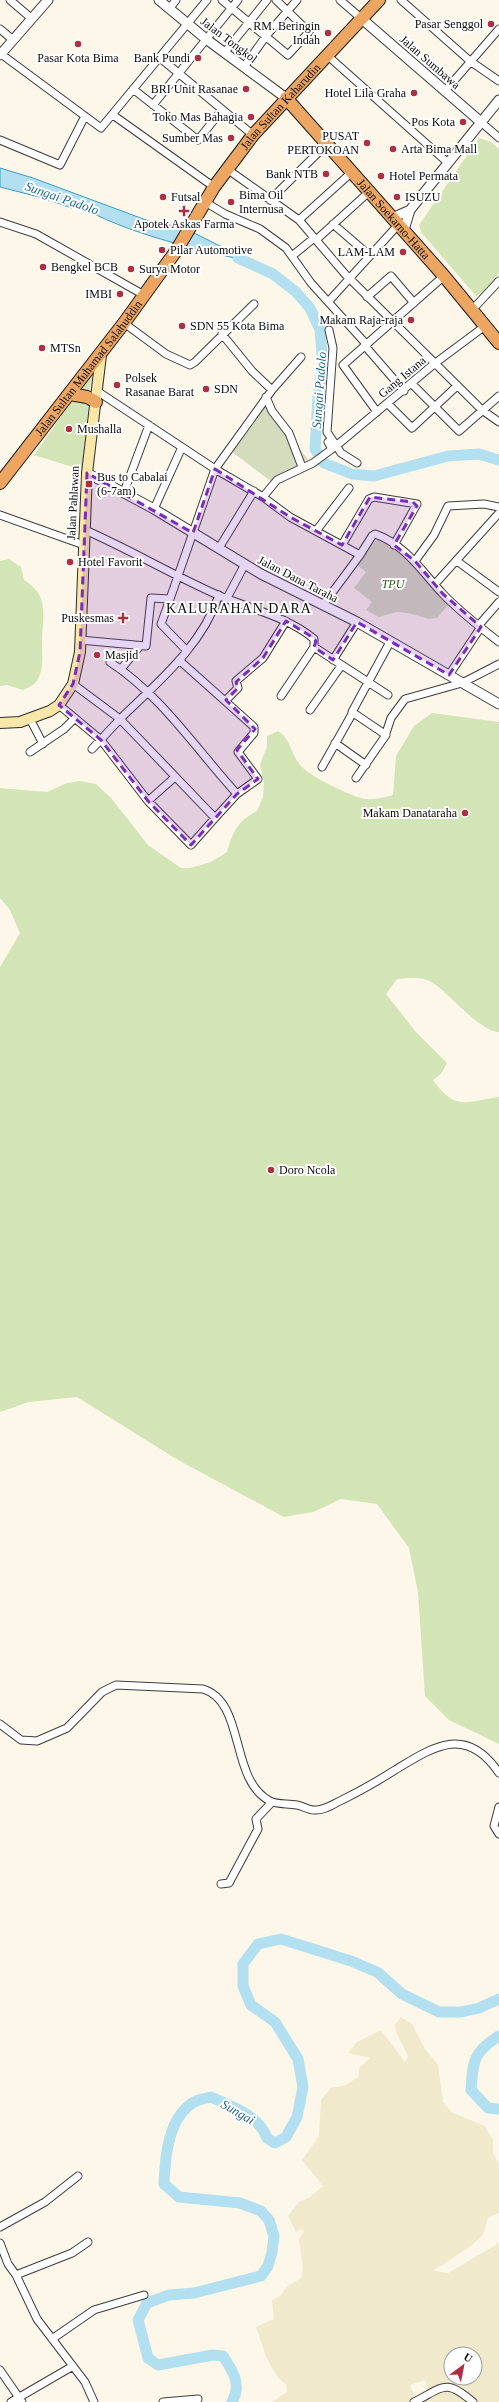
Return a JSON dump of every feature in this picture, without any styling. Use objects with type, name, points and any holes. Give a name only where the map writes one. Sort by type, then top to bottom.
[{"type":"highway","name":"Jalan Sultan Kaharudin","points":[[193,222],[214,187],[253,135],[286,98],[328,56],[378,0]]},
{"type":"highway","name":"Jalan Soekarno-Hatta","points":[[286,98],[444,276],[499,343]]},
{"type":"highway","name":"Jalan Sultan Muhamad Salahuddin","points":[[1,479],[101,355],[176,251],[193,222]]},
{"type":"highway","points":[[70,394],[96,396]]},
{"type":"main road","name":"Jalan Pahlawan","points":[[0,723],[30,720],[50,711],[59,705],[74,684],[80,640],[87,473],[101,355]]},
{"type":"street","points":[[10,0],[31,18]]},
{"type":"street","points":[[48,0],[31,18],[1,55],[101,128],[186,23],[207,0]]},
{"type":"street","name":"Jalan Tongkol","points":[[159,0],[206,39],[286,98]]},
{"type":"street","points":[[169,9],[176,0]]},
{"type":"street","points":[[222,0],[288,55],[309,32],[276,0]]},
{"type":"street","points":[[153,105],[238,0]]},
{"type":"street","points":[[225,52],[267,0]]},
{"type":"street","points":[[244,67],[266,36],[297,0]]},
{"type":"street","points":[[340,0],[362,19]]},
{"type":"street","points":[[401,0],[470,61],[499,81]]},
{"type":"street","name":"Jalan Sumbawa","points":[[362,19],[482,123]]},
{"type":"street","points":[[0,29],[13,40]]},
{"type":"street","points":[[445,91],[499,30]]},
{"type":"street","points":[[328,56],[447,162]]},
{"type":"street","points":[[159,57],[253,135]]},
{"type":"street","points":[[133,89],[198,140],[222,110]]},
{"type":"street","points":[[329,301],[410,210],[447,162],[482,123],[499,100]]},
{"type":"street","points":[[113,115],[214,187]]},
{"type":"street","points":[[0,140],[60,166],[85,116]]},
{"type":"street","points":[[482,123],[499,138]]},
{"type":"street","points":[[270,200],[327,144]]},
{"type":"street","points":[[227,169],[299,220],[350,278],[392,322],[482,410],[499,422]]},
{"type":"street","points":[[299,220],[352,172]]},
{"type":"street","points":[[292,256],[333,224],[370,191]]},
{"type":"street","points":[[205,202],[225,214],[266,232],[288,250],[311,283],[329,301],[404,391]]},
{"type":"street","points":[[398,224],[410,210]]},
{"type":"street","points":[[0,222],[36,234],[144,295]]},
{"type":"street","points":[[333,224],[370,256]]},
{"type":"street","points":[[368,297],[391,276],[414,303]]},
{"type":"street","points":[[377,412],[344,365],[444,276]]},
{"type":"street","points":[[472,310],[499,281]]},
{"type":"street","points":[[124,323],[166,354],[190,365],[195,362],[254,304]]},
{"type":"street","name":"Gang Istana","points":[[263,497],[277,480],[313,463],[333,449],[404,391],[434,364],[484,326]]},
{"type":"street","points":[[329,330],[333,348],[328,404],[328,435],[333,449],[357,463]]},
{"type":"street","points":[[222,334],[252,370],[272,390]]},
{"type":"street","points":[[187,651],[162,626],[161,621],[215,469],[266,397],[301,357]]},
{"type":"street","points":[[412,384],[459,431],[499,396]]},
{"type":"street","points":[[388,404],[412,428],[457,386]]},
{"type":"street","points":[[96,396],[149,425],[215,469],[254,491],[290,517],[360,555]]},
{"type":"street","points":[[266,397],[272,411],[289,433],[302,467]]},
{"type":"street","points":[[124,492],[149,425]]},
{"type":"street","points":[[154,509],[182,446]]},
{"type":"street","name":"Jalan Dana Taraha","points":[[87,473],[154,509],[245,564],[357,622],[499,704]]},
{"type":"street","points":[[316,531],[349,488]]},
{"type":"street","points":[[219,548],[254,491]]},
{"type":"street","points":[[342,545],[369,499],[374,497],[417,504],[394,545]]},
{"type":"street","points":[[415,561],[434,535],[448,506],[484,504],[499,507]]},
{"type":"street","points":[[435,584],[499,513]]},
{"type":"street","points":[[0,515],[84,545]]},
{"type":"street","points":[[85,530],[219,595],[286,621],[314,639],[314,647],[281,696]]},
{"type":"street","points":[[323,605],[375,534],[394,545],[415,561],[443,594],[499,642]]},
{"type":"street","points":[[457,561],[499,592]]},
{"type":"street","points":[[227,598],[245,564]]},
{"type":"street","points":[[92,749],[187,651],[203,630],[219,595]]},
{"type":"street","points":[[80,640],[146,646],[151,598],[170,599]]},
{"type":"street","points":[[449,675],[480,626],[499,602]]},
{"type":"street","points":[[226,700],[238,688],[236,682],[239,673],[264,658],[286,621]]},
{"type":"street","points":[[333,660],[357,622]]},
{"type":"street","points":[[322,768],[390,642]]},
{"type":"street","points":[[121,669],[140,646]]},
{"type":"street","points":[[314,647],[388,696]]},
{"type":"street","points":[[59,705],[101,740],[148,801],[191,845],[237,794],[258,779],[238,752],[255,729],[226,700],[179,660]]},
{"type":"street","points":[[110,662],[121,669],[147,692],[181,725],[211,766],[237,794]]},
{"type":"street","points":[[356,778],[386,733],[391,718],[405,699],[462,683],[499,664]]},
{"type":"street","points":[[310,710],[341,666]]},
{"type":"street","points":[[74,684],[120,719],[215,818]]},
{"type":"street","points":[[352,714],[386,733]]},
{"type":"street","points":[[30,752],[64,729],[75,718]]},
{"type":"street","points":[[30,720],[43,744]]},
{"type":"street","points":[[335,743],[366,765]]},
{"type":"street","points":[[148,801],[174,777]]},
{"type":"street","points":[[0,1724],[21,1740],[38,1741],[67,1728],[102,1692],[116,1685],[203,1689],[219,1697],[236,1736],[247,1776],[264,1796],[272,1802],[294,1804],[313,1810],[324,1809],[363,1790],[416,1756],[430,1749],[454,1744],[469,1746],[486,1757],[499,1773]]},
{"type":"street","points":[[221,1884],[229,1883],[258,1830],[256,1819],[272,1802]]},
{"type":"street","points":[[499,1807],[494,1826],[499,1834]]},
{"type":"street","points":[[0,2226],[45,2202],[78,2176]]},
{"type":"street","points":[[16,2274],[72,2253],[88,2242]]},
{"type":"street","points":[[0,2244],[8,2264],[16,2274],[37,2319],[85,2382],[94,2402]]},
{"type":"street","points":[[52,2339],[94,2310],[144,2295]]},
{"type":"street","points":[[11,2402],[20,2399],[73,2366]]},
{"type":"street","points":[[0,2370],[20,2399]]},
{"type":"street","points":[[414,2402],[439,2389],[450,2386],[461,2391],[473,2402]]},
{"type":"street","points":[[163,2402],[198,2399]]},
{"type":"highlighted area","points":[[215,469],[290,517],[342,545],[370,497],[413,502],[417,506],[394,545],[415,561],[443,594],[481,627],[449,675],[357,622],[333,660],[314,647],[316,641],[309,635],[286,621],[263,658],[236,682],[238,688],[226,700],[255,729],[237,750],[258,779],[237,794],[191,845],[148,801],[101,740],[59,705],[73,684],[80,652],[87,473],[193,533]]},
{"type":"shaded area","points":[[401,2017],[412,2024],[425,2049],[438,2065],[443,2102],[451,2112],[485,2126],[493,2140],[493,2153],[499,2164],[499,2213],[488,2217],[483,2235],[472,2245],[433,2271],[448,2273],[499,2243],[499,2402],[479,2402],[463,2389],[452,2386],[450,2389],[469,2402],[418,2402],[430,2396],[425,2380],[410,2385],[417,2402],[272,2402],[287,2392],[286,2384],[278,2378],[267,2359],[256,2327],[274,2319],[272,2300],[280,2296],[288,2286],[301,2278],[303,2269],[299,2239],[304,2232],[301,2229],[296,2232],[288,2216],[299,2202],[310,2197],[323,2186],[302,2160],[319,2136],[321,2100],[331,2088],[346,2085],[358,2077],[360,2067],[370,2058],[348,2053],[357,2042],[381,2030],[405,2062],[408,2056],[396,2032],[395,2025]]},
{"type":"green space","points":[[479,138],[491,142],[499,149],[499,274],[483,292],[476,296],[421,232],[419,225]]},
{"type":"green space","points":[[93,372],[89,392],[81,389]]},
{"type":"green space","points":[[75,397],[89,401],[82,470],[34,455]]},
{"type":"green space","points":[[266,403],[282,430],[308,459],[272,482],[232,452]]},
{"type":"green space","name":"TPU","points":[[379,539],[385,541],[423,572],[449,604],[437,618],[429,619],[408,613],[396,612],[379,617],[366,610],[372,602],[354,588],[366,572],[357,565],[375,541]]},
{"type":"green space","points":[[9,559],[21,567],[24,580],[38,592],[43,606],[42,668],[36,682],[23,690],[7,685],[0,686],[0,561]]},
{"type":"green space","points":[[432,713],[499,722],[499,1032],[483,1026],[440,988],[425,979],[397,979],[386,994],[415,1031],[447,1063],[441,1074],[433,1080],[441,1090],[455,1100],[462,1102],[499,1097],[499,1744],[449,1720],[425,1696],[418,1592],[409,1548],[377,1504],[341,1499],[313,1512],[284,1517],[178,1460],[77,1397],[29,1402],[0,1412],[0,967],[20,933],[10,910],[0,898],[0,788],[47,792],[67,783],[80,781],[96,784],[111,798],[148,845],[181,868],[190,868],[211,862],[227,852],[231,839],[240,823],[257,811],[263,797],[264,783],[260,765],[267,746],[267,736],[278,731],[282,734],[286,738],[298,762],[313,776],[342,791],[366,799],[377,799],[393,795],[396,756],[414,726]]},
{"type":"water","points":[[0,168],[33,178],[157,224],[180,226],[252,262],[184,246],[139,232],[96,215],[75,204],[72,208],[43,198],[0,187]]},
{"type":"waterway","name":"Sungai Padolo","points":[[238,258],[273,274],[296,292],[310,308],[320,330],[323,366],[318,396],[315,449],[324,463],[352,474],[374,476],[448,456],[479,454],[499,460]]},
{"type":"waterway","name":"Sungai","points":[[232,2402],[236,2390],[235,2378],[223,2356],[213,2355],[158,2365],[148,2358],[138,2320],[147,2303],[169,2295],[194,2293],[261,2276],[268,2266],[274,2236],[269,2220],[261,2211],[240,2203],[179,2197],[164,2184],[167,2150],[174,2126],[179,2116],[187,2107],[196,2101],[211,2097],[236,2108],[258,2123],[267,2138],[275,2143],[286,2137],[297,2117],[303,2087],[298,2059],[275,2022],[251,2005],[243,1986],[243,1964],[258,1944],[281,1939],[351,1961],[377,1972],[402,1994],[439,2012],[461,2012],[479,2008],[499,1999]]},
{"type":"waterway","name":"Sungai","points":[[499,2036],[479,2052],[474,2064],[471,2090],[488,2108],[499,2109]]},
{"type":"place","name":"Pasar Senggol","points":[[491,24]]},
{"type":"place","name":"RM. Beringin Indah","points":[[328,33]]},
{"type":"place","name":"Pasar Kota Bima","points":[[78,44]]},
{"type":"place","name":"Bank Pundi","points":[[198,58]]},
{"type":"place","name":"BRI Unit Rasanae","points":[[246,89]]},
{"type":"place","name":"Hotel Lila Graha","points":[[414,93]]},
{"type":"place","name":"Toko Mas Bahagia","points":[[251,117]]},
{"type":"place","name":"Pos Kota","points":[[463,122]]},
{"type":"place","name":"Sumber Mas","points":[[231,138]]},
{"type":"place","name":"PUSAT PERTOKOAN","points":[[367,143]]},
{"type":"place","name":"Arta Bima Mall","points":[[393,149]]},
{"type":"place","name":"Bank NTB","points":[[326,174]]},
{"type":"place","name":"Hotel Permata","points":[[381,176]]},
{"type":"place","name":"Futsal","points":[[163,197]]},
{"type":"place","name":"ISUZU","points":[[397,197]]},
{"type":"place","name":"Bima Oil Internusa","points":[[231,202]]},
{"type":"place","name":"Apotek Askas Farma","points":[[184,211]]},
{"type":"place","name":"Pilar Automotive","points":[[162,250]]},
{"type":"place","name":"LAM-LAM","points":[[403,252]]},
{"type":"place","name":"Bengkel BCB","points":[[43,267]]},
{"type":"place","name":"Surya Motor","points":[[131,269]]},
{"type":"place","name":"IMBI","points":[[120,294]]},
{"type":"place","name":"Makam Raja-raja","points":[[411,320]]},
{"type":"place","name":"SDN 55 Kota Bima","points":[[182,326]]},
{"type":"place","name":"MTSn","points":[[42,348]]},
{"type":"place","name":"Polsek Rasanae Barat","points":[[117,385]]},
{"type":"place","name":"SDN","points":[[206,389]]},
{"type":"place","name":"Mushalla","points":[[69,429]]},
{"type":"place","name":"Bus to Cabalai (6-7am)","points":[[89,484]]},
{"type":"place","name":"Hotel Favorit","points":[[70,562]]},
{"type":"place","name":"Puskesmas","points":[[123,618]]},
{"type":"place","name":"Masjid","points":[[97,655]]},
{"type":"place","name":"Makam Danataraha","points":[[465,813]]},
{"type":"place","name":"Doro Ncola","points":[[271,1170]]},
{"type":"district","name":"KALURAHAN DARA","points":[[239,608]]}]
